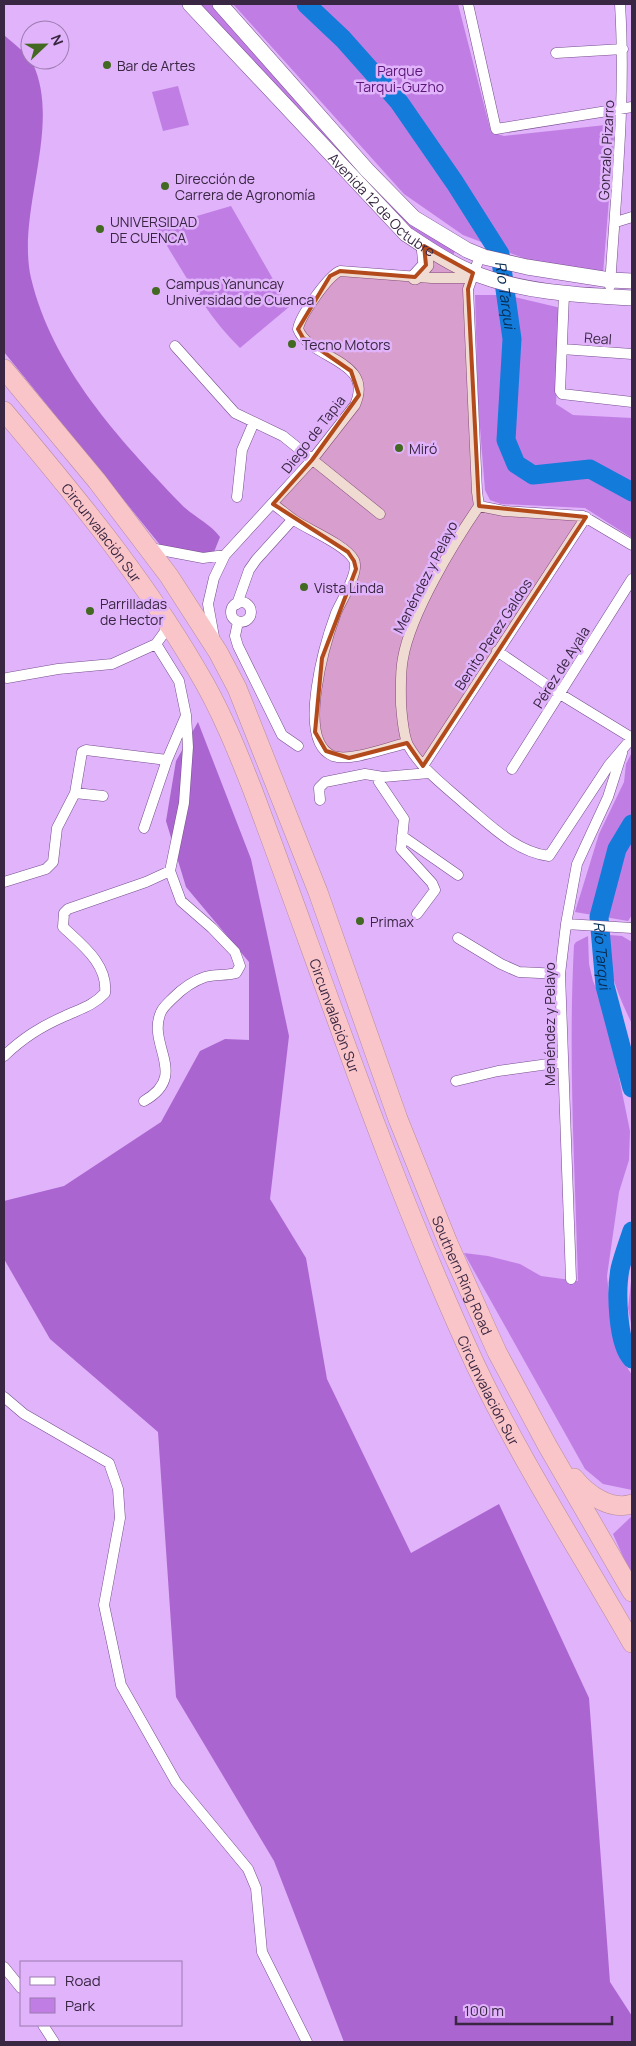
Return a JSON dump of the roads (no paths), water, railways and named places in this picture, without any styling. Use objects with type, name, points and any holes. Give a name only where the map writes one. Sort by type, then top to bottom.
[{"type":"highway","name":"Circunvalación Sur","points":[[4,369],[97,481],[147,547],[218,652]]},
{"type":"highway","name":"Circunvalación Sur","points":[[4,411],[105,533],[135,573],[198,671],[232,739],[254,791],[382,1143],[426,1254],[476,1366],[546,1498],[632,1642]]},
{"type":"highway","name":"Southern Ring Road","points":[[218,652],[250,717],[272,772],[336,939],[398,1119],[448,1243],[497,1352],[547,1445],[632,1592]]},
{"type":"highway","points":[[547,1445],[586,1492],[611,1504],[624,1506],[632,1504]]},
{"type":"main road","name":"Avenida 12 de Octubre","points":[[190,4],[406,234],[424,246],[474,275],[528,288],[564,294],[632,298]]},
{"type":"main road","name":"Avenida 12 de Octubre","points":[[220,4],[367,170],[414,218],[482,257],[526,267],[610,280],[632,281]]},
{"type":"main road","points":[[415,277],[426,265],[424,246]]},
{"type":"street","points":[[468,4],[496,129],[628,108]]},
{"type":"street","name":"Gonzalo Pizarro","points":[[609,297],[628,108],[620,4]]},
{"type":"street","points":[[556,53],[623,49]]},
{"type":"street","points":[[616,222],[632,217]]},
{"type":"street","points":[[482,257],[468,289],[476,492],[479,506],[504,511],[586,517],[632,545]]},
{"type":"street","name":"Diego de Tapia","points":[[218,652],[208,604],[214,578],[225,555],[274,504],[312,460],[355,405],[360,395],[360,387],[351,371],[303,338],[298,329],[301,319],[327,274],[340,271],[415,277],[474,275]]},
{"type":"street","points":[[564,294],[560,391],[562,394],[632,402]]},
{"type":"street","points":[[175,346],[235,413],[283,436],[380,514]]},
{"type":"street","name":"Real","points":[[562,349],[632,354]]},
{"type":"street","points":[[237,497],[242,450],[254,422]]},
{"type":"street","points":[[274,504],[293,519],[348,552],[354,561],[356,569],[336,613],[322,658],[315,711],[315,732],[320,744],[332,756],[349,758],[407,743]]},
{"type":"street","name":"Menéndez y Pelayo","points":[[479,506],[457,538],[408,638],[403,656],[401,683],[402,713],[407,743],[426,770],[518,846],[536,854],[549,856],[609,765],[624,748]]},
{"type":"street","name":"Benito Perez Galdos","points":[[426,770],[497,650],[586,517]]},
{"type":"street","points":[[293,519],[249,570],[232,613],[238,622],[235,636],[238,646],[282,735],[298,746]]},
{"type":"street","points":[[147,547],[203,558],[225,555]]},
{"type":"street","name":"Pérez de Ayala","points":[[512,769],[632,579]]},
{"type":"street","points":[[237,604],[244,603],[252,612],[246,622],[238,622]]},
{"type":"street","points":[[7,678],[58,668],[112,664],[156,644],[169,626]]},
{"type":"street","points":[[144,1101],[158,1093],[164,1082],[165,1061],[158,1021],[161,1010],[185,987],[207,977],[236,973],[240,966],[235,952],[212,928],[181,901],[170,872],[184,803],[188,746],[186,715],[179,681],[156,644]]},
{"type":"street","points":[[497,650],[560,694],[632,738],[624,748]]},
{"type":"street","points":[[144,828],[167,760],[186,715]]},
{"type":"street","name":"Menéndez y Pelayo","points":[[571,1279],[560,974],[570,925],[578,864],[608,797],[624,748]]},
{"type":"street","points":[[4,882],[46,869],[54,862],[57,828],[75,793],[82,752],[86,750],[167,760]]},
{"type":"street","points":[[320,800],[320,788],[324,782],[365,774],[383,777],[426,770]]},
{"type":"street","points":[[383,777],[379,782],[404,818],[401,849],[432,883],[435,890],[417,914]]},
{"type":"street","points":[[75,793],[103,796]]},
{"type":"street","points":[[402,836],[458,875]]},
{"type":"street","points":[[4,1056],[23,1037],[88,1007],[105,993],[106,983],[92,955],[63,927],[64,913],[68,909],[170,872]]},
{"type":"street","points":[[570,925],[632,928]]},
{"type":"street","points":[[458,938],[501,964],[519,972],[560,974]]},
{"type":"street","points":[[456,1081],[498,1071],[562,1062]]},
{"type":"street","points":[[4,1397],[24,1414],[109,1463],[118,1488],[120,1518],[104,1605],[121,1685],[176,1782],[248,1869],[256,1888],[262,1952],[308,2042]]},
{"type":"street","points":[[4,1966],[20,1987]]},
{"type":"street","points":[[44,2026],[54,2042]]},
{"type":"waterway","name":"Río Tarqui","points":[[306,4],[343,39],[399,102],[455,183],[500,254],[512,339],[506,440],[516,464],[533,475],[590,469],[632,492]]},
{"type":"waterway","name":"Río Tarqui","points":[[632,824],[617,849],[599,917],[605,986],[632,1088]]},
{"type":"waterway","name":"Río Tarqui","points":[[632,1231],[620,1269],[618,1290],[623,1342],[632,1359]]},
{"type":"place","name":"Bar de Artes","points":[[107,65]]},
{"type":"place","name":"Dirección de Carrera de Agronomía","points":[[165,186]]},
{"type":"place","name":"UNIVERSIDAD DE CUENCA","points":[[100,229]]},
{"type":"place","name":"Campus Yanuncay Universidad de Cuenca","points":[[156,291]]},
{"type":"place","name":"Tecno Motors","points":[[292,344]]},
{"type":"place","name":"Miró","points":[[399,448]]},
{"type":"place","name":"Vista Linda","points":[[304,587]]},
{"type":"place","name":"Parrilladas de Hector","points":[[90,611]]},
{"type":"place","name":"Primax","points":[[360,921]]},
{"type":"park label","name":"Parque Tarqui-Guzho","points":[[400,78]]}]
